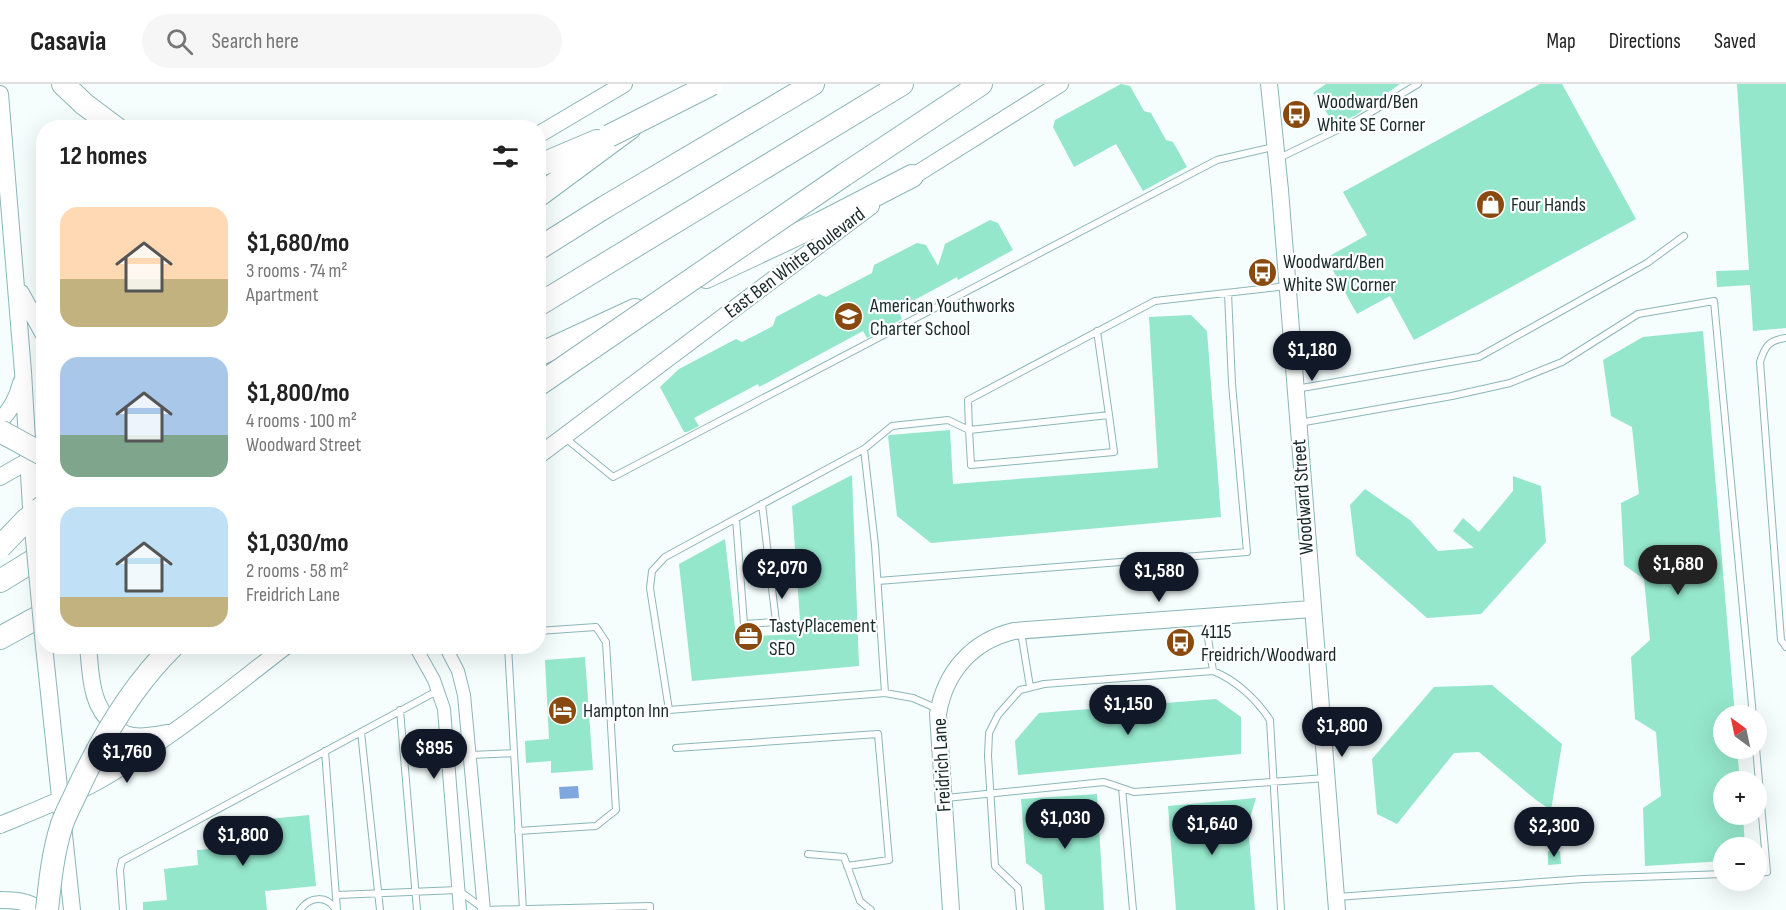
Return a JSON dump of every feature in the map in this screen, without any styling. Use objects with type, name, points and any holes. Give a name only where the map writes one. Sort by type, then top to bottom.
[{"type":"highway","points":[[63,84],[105,120]]},
{"type":"highway","points":[[546,190],[689,84]]},
{"type":"highway","points":[[546,163],[609,136],[712,84]]},
{"type":"highway","points":[[546,244],[813,84]]},
{"type":"highway","points":[[546,300],[902,84]]},
{"type":"highway","points":[[546,380],[981,84]]},
{"type":"highway","points":[[546,176],[609,136]]},
{"type":"highway","points":[[546,351],[821,223],[912,176]]},
{"type":"highway","points":[[0,431],[36,455]]},
{"type":"highway","points":[[0,547],[36,508]]},
{"type":"highway","points":[[0,581],[36,559]]},
{"type":"highway","points":[[0,638],[36,618]]},
{"type":"highway","points":[[47,910],[50,876],[62,825],[89,764],[119,713],[165,654]]},
{"type":"main road","points":[[546,130],[624,84]]},
{"type":"main road","name":"East Ben White Boulevard","points":[[546,450],[794,262],[912,176],[1060,84]]},
{"type":"main road","name":"Woodward Street","points":[[1269,84],[1337,904]]},
{"type":"main road","points":[[0,94],[23,372],[36,445]]},
{"type":"main road","points":[[17,284],[36,323]]},
{"type":"main road","points":[[0,421],[11,409],[18,396],[23,372]]},
{"type":"main road","points":[[0,477],[36,457]]},
{"type":"main road","name":"Freidrich Lane","points":[[948,910],[939,710],[947,682],[976,648],[995,637],[1021,631],[1312,609]]},
{"type":"main road","points":[[45,654],[72,910]]},
{"type":"main road","points":[[89,654],[92,687],[98,705],[109,721],[124,734],[146,736],[172,732]]},
{"type":"main road","points":[[0,825],[60,800],[100,780],[172,732],[275,654]]},
{"type":"main road","points":[[0,900],[18,900],[33,904],[40,910]]},
{"type":"street","points":[[420,654],[444,709],[460,910]]},
{"type":"street","points":[[449,654],[458,671],[464,695],[484,910]]},
{"type":"lane","points":[[563,437],[613,477],[1216,160],[1276,153],[1358,120],[1418,84]]},
{"type":"lane","points":[[1295,389],[1479,357],[1647,263],[1684,236]]},
{"type":"lane","points":[[1096,331],[1114,452],[971,465],[968,400],[1096,331],[1155,301],[1287,286]]},
{"type":"lane","points":[[878,581],[1247,552],[1232,384],[1228,293]]},
{"type":"lane","points":[[1298,423],[1452,396],[1510,383],[1562,362],[1638,314],[1713,301],[1752,705]]},
{"type":"lane","points":[[1786,338],[1774,339],[1764,349],[1761,362],[1781,640],[1786,647]]},
{"type":"lane","points":[[939,710],[913,698],[885,693],[669,710],[650,588],[652,571],[665,557],[864,449],[892,426],[948,420],[969,430],[1109,415]]},
{"type":"lane","points":[[864,449],[878,581],[885,693]]},
{"type":"lane","points":[[736,519],[744,624],[776,622],[762,504]]},
{"type":"lane","points":[[1205,617],[1213,671]]},
{"type":"lane","points":[[518,831],[596,826],[616,810],[606,642],[596,627],[546,630]]},
{"type":"lane","points":[[1021,631],[1030,687]]},
{"type":"lane","points":[[508,654],[523,909]]},
{"type":"lane","points":[[1020,910],[1017,888],[995,866],[988,756],[989,733],[998,715],[1020,690],[1044,684],[1213,671],[1228,677],[1262,708],[1270,720],[1281,910]]},
{"type":"lane","points":[[123,910],[120,870],[122,861],[438,691]]},
{"type":"lane","points":[[400,710],[417,910]]},
{"type":"lane","points":[[361,732],[380,910]]},
{"type":"lane","points":[[676,748],[879,734],[889,860],[847,866]]},
{"type":"lane","points":[[325,751],[337,910]]},
{"type":"lane","points":[[471,755],[513,753]]},
{"type":"lane","points":[[1757,759],[1764,837]]},
{"type":"lane","points":[[943,798],[1104,782],[1134,792],[1326,778]]},
{"type":"lane","points":[[1122,788],[1133,910]]},
{"type":"lane","points":[[808,854],[844,857],[860,901],[871,910]]},
{"type":"lane","points":[[1337,904],[1583,879],[1713,874]]},
{"type":"lane","points":[[337,895],[458,890],[484,910],[650,906],[650,910]]},
{"type":"lane","points":[[300,910],[306,903],[318,898],[330,902],[337,910]]},
{"type":"water","points":[[578,786],[579,798],[560,799],[559,787]]},
{"type":"building","points":[[1121,84],[1130,86],[1144,111],[1151,113],[1166,140],[1173,142],[1187,167],[1143,191],[1116,144],[1074,167],[1053,127],[1055,120]]},
{"type":"building","points":[[1326,84],[1400,84],[1356,115],[1335,125],[1313,93]]},
{"type":"building","name":"Four Hands","points":[[1540,84],[1562,84],[1636,219],[1414,340],[1390,296],[1357,314],[1326,258],[1367,235],[1343,192]]},
{"type":"building","points":[[1737,84],[1786,84],[1786,328],[1753,331],[1750,285],[1717,287],[1716,271],[1749,270]]},
{"type":"building","points":[[990,220],[998,223],[1013,250],[898,309],[902,319],[867,338],[863,331],[759,387],[758,384],[694,418],[699,426],[684,432],[660,387],[679,369],[736,339],[742,342],[773,326],[776,317],[819,294],[826,297],[872,273],[874,265],[917,243],[926,245],[938,266],[945,244]]},
{"type":"building","points":[[1191,315],[1207,331],[1221,517],[931,543],[897,516],[888,436],[890,435],[950,430],[953,484],[1158,468],[1149,317]]},
{"type":"building","points":[[1703,331],[1734,705],[1713,705],[1713,759],[1738,759],[1739,771],[1713,771],[1713,825],[1744,825],[1744,837],[1713,837],[1713,862],[1645,866],[1643,808],[1661,796],[1656,732],[1635,719],[1631,657],[1650,640],[1644,579],[1624,565],[1621,503],[1639,494],[1632,427],[1611,416],[1603,360],[1643,337]]},
{"type":"building","points":[[852,475],[859,666],[692,681],[679,564],[725,539],[736,637],[801,634],[792,506]]},
{"type":"building","points":[[1513,476],[1541,486],[1546,542],[1481,614],[1427,618],[1356,555],[1350,505],[1365,489],[1410,520],[1438,551],[1474,548],[1453,531],[1463,518],[1479,532],[1513,491]]},
{"type":"building","name":"Hampton Inn","points":[[585,657],[593,770],[551,773],[551,761],[526,763],[525,741],[549,739],[545,660]]},
{"type":"building","points":[[1492,685],[1562,744],[1551,810],[1479,752],[1454,753],[1397,824],[1377,814],[1372,759],[1434,687]]},
{"type":"building","points":[[1216,699],[1241,717],[1241,754],[1018,775],[1015,741],[1039,713]]},
{"type":"building","points":[[1097,794],[1104,910],[1045,910],[1042,875],[1026,863],[1021,799]]},
{"type":"building","points":[[1256,798],[1248,825],[1255,910],[1176,910],[1168,806]]},
{"type":"building","points":[[309,815],[316,886],[265,891],[267,910],[143,910],[143,902],[167,900],[164,869],[198,865],[197,850],[211,849],[208,825]]},
{"type":"building","points":[[1548,851],[1560,851],[1561,864],[1548,865]]},
{"type":"place","name":"Woodward/Ben White SE Corner","points":[[1296,114]]},
{"type":"place","name":"Four Hands","points":[[1490,205]]},
{"type":"place","name":"Woodward/Ben White SW Corner","points":[[1262,273]]},
{"type":"place","name":"American Youthworks Charter School","points":[[849,317]]},
{"type":"place","name":"TastyPlacement SEO","points":[[748,637]]},
{"type":"place","name":"4115 Freidrich/Woodward","points":[[1180,643]]},
{"type":"place","name":"Hampton Inn","points":[[562,711]]}]
